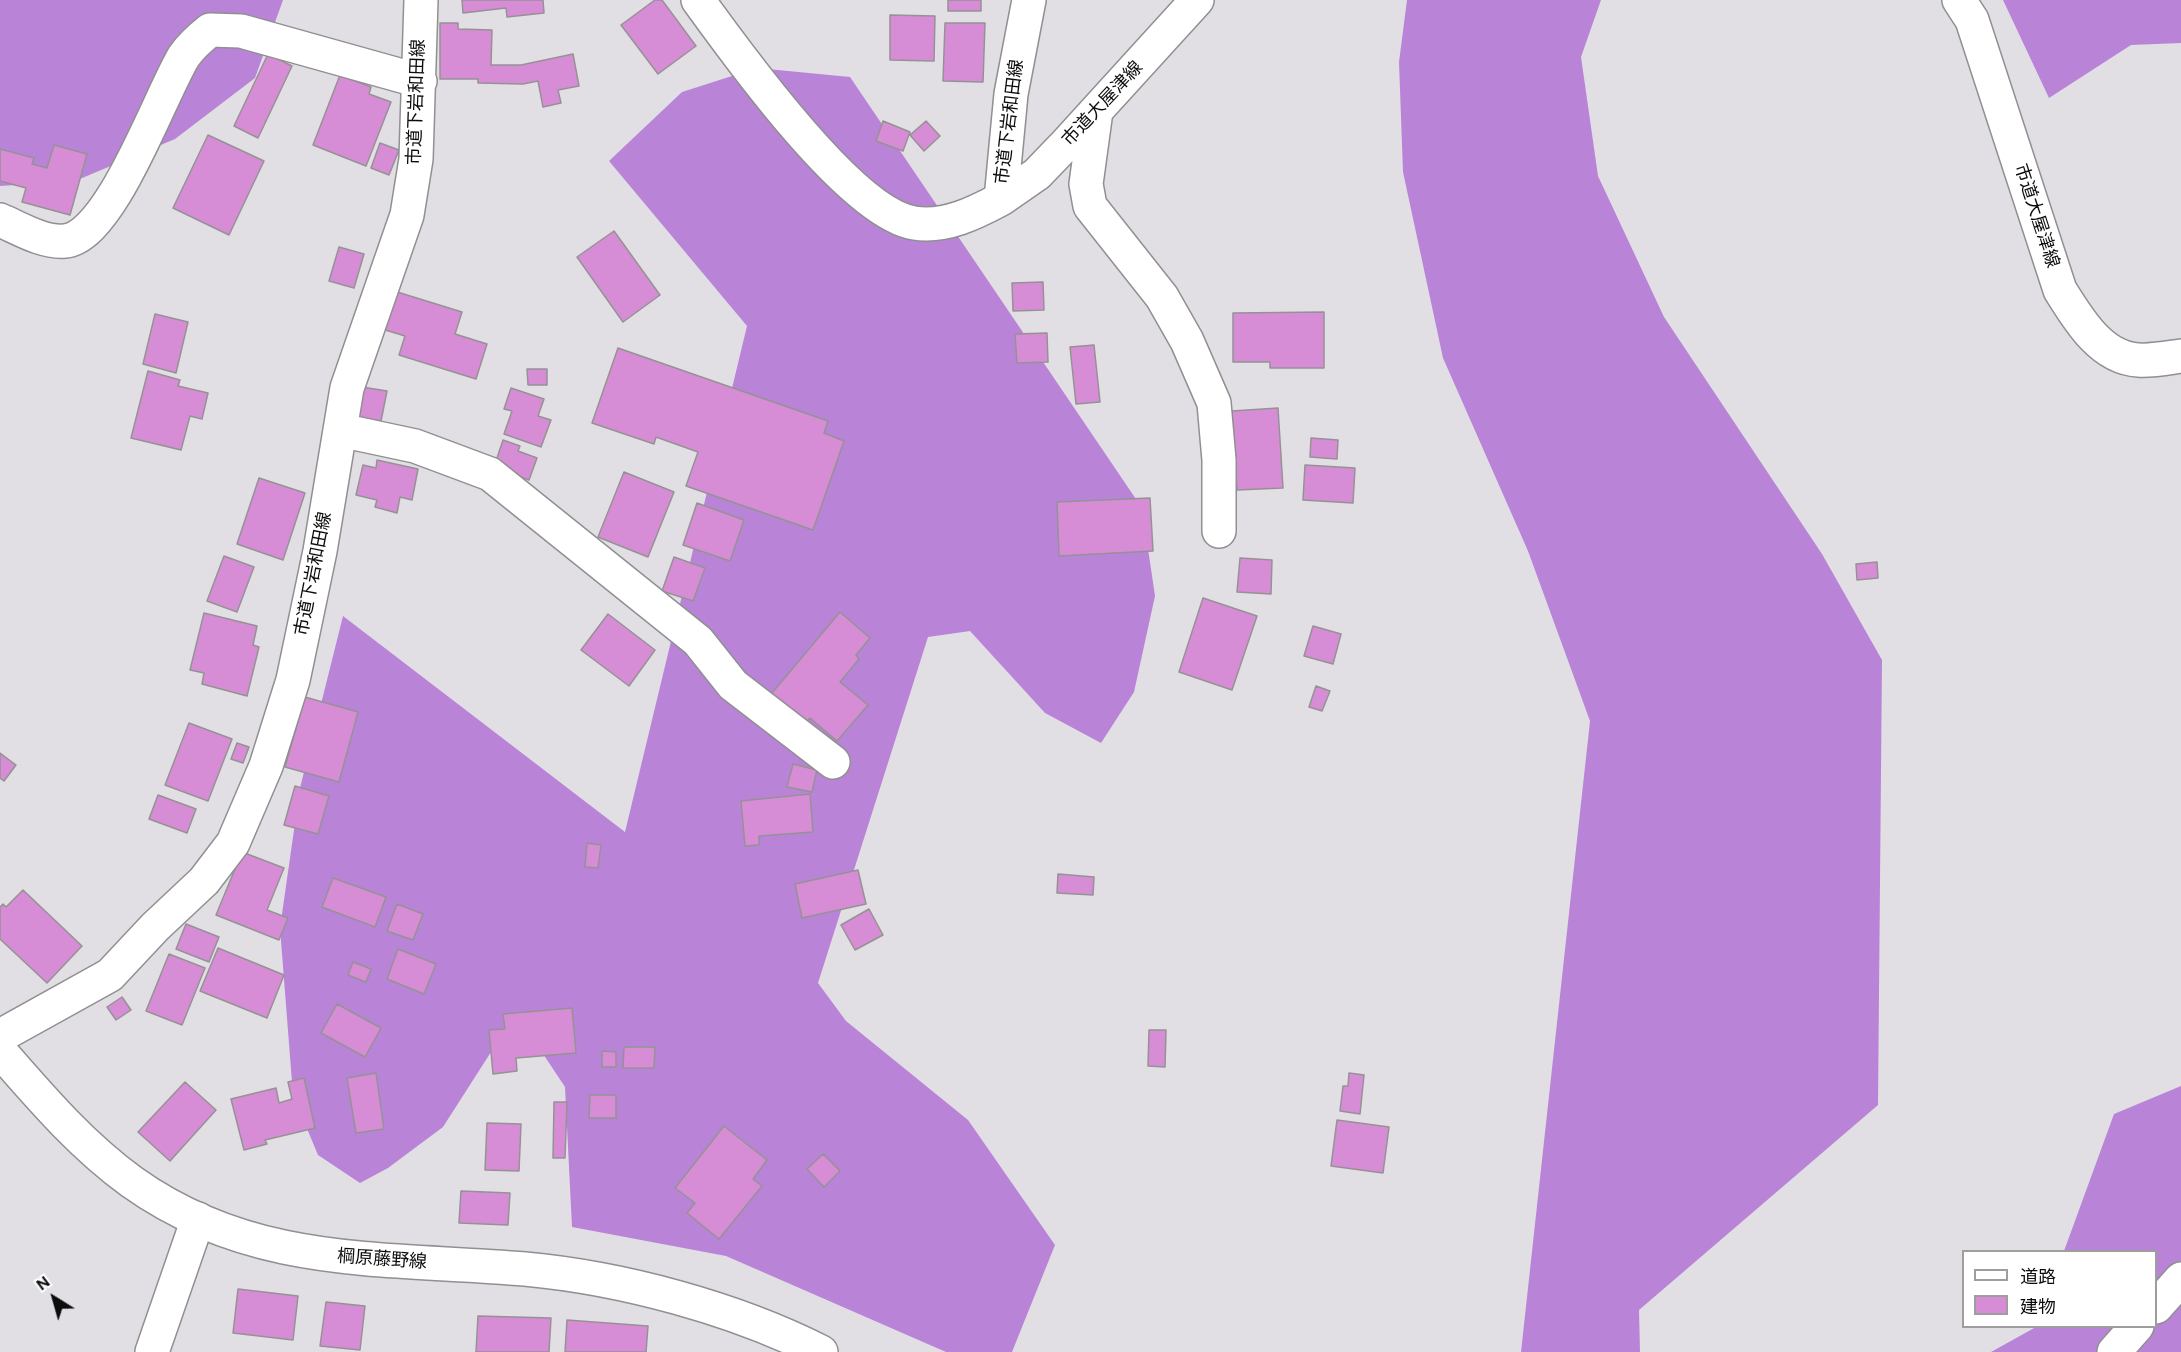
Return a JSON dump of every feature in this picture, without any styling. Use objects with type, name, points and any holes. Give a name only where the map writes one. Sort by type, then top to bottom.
[{"type":"street","name":"市道下岩和田線","points":[[0,1036],[110,975],[155,927],[204,881],[233,843],[266,766],[293,680],[320,551],[347,388],[407,215],[416,159],[421,0]]},
{"type":"street","name":"市道下岩和田線","points":[[698,0],[752,75],[865,198],[887,214],[915,223],[935,223],[966,217],[1000,199],[1011,94],[1029,0]]},
{"type":"street","name":"市道大屋津線","points":[[1000,199],[1037,174],[1197,0]]},
{"type":"street","name":"市道大屋津線","points":[[1959,0],[1972,20],[2055,274],[2070,306],[2104,347],[2123,357],[2138,360],[2181,356]]},
{"type":"street","points":[[0,220],[44,239],[65,241],[82,236],[94,225],[118,191],[185,56],[210,30],[241,31],[420,81]]},
{"type":"street","points":[[1096,111],[1086,184],[1090,206],[1162,297],[1187,341],[1214,403],[1219,460],[1219,531]]},
{"type":"street","points":[[340,430],[415,446],[490,474],[698,641],[733,685],[833,762]]},
{"type":"street","name":"棡原藤野線","points":[[0,1051],[66,1127],[132,1182],[198,1219],[267,1245],[351,1259],[527,1269],[624,1285],[703,1306],[761,1326],[821,1352]]},
{"type":"street","points":[[152,1352],[198,1219]]},
{"type":"street","points":[[2157,1306],[2181,1279]]},
{"type":"street","points":[[2114,1352],[2135,1328]]},
{"type":"shaded area","points":[[0,0],[283,0],[255,78],[175,139],[75,181],[0,186]]},
{"type":"shaded area","points":[[1407,0],[1601,0],[1581,57],[1598,176],[1664,317],[1822,554],[1882,660],[1878,1105],[1639,1310],[1640,1352],[1521,1352],[1590,721],[1528,551],[1443,358],[1403,172],[1399,62]]},
{"type":"shaded area","points":[[2003,0],[2181,0],[2181,43],[2131,45],[2049,98]]},
{"type":"shaded area","points":[[757,68],[850,77],[1142,508],[1155,596],[1134,692],[1101,743],[1045,713],[970,631],[928,637],[818,983],[846,1021],[968,1120],[1055,1245],[1012,1352],[946,1352],[726,1256],[572,1227],[565,1087],[516,1013],[443,1127],[388,1168],[360,1183],[318,1155],[293,1095],[280,928],[300,788],[343,616],[625,832],[747,326],[609,161],[682,92]]},
{"type":"shaded area","points":[[2181,1086],[2181,1352],[1991,1352],[2034,1328],[2157,1328],[2157,1250],[2064,1250],[2114,1114]]},
{"type":"building","points":[[462,0],[543,0],[544,13],[507,17],[506,8],[463,13]]},
{"type":"building","points":[[655,0],[662,0],[696,46],[658,74],[621,25]]},
{"type":"building","points":[[948,0],[981,0],[981,11],[948,11]]},
{"type":"building","points":[[890,15],[935,16],[934,61],[890,60]]},
{"type":"building","points":[[440,23],[458,23],[458,29],[492,30],[491,65],[521,65],[573,54],[579,86],[558,90],[561,103],[543,107],[538,81],[523,84],[478,83],[478,79],[440,79]]},
{"type":"building","points":[[945,23],[985,23],[983,82],[943,81]]},
{"type":"building","points":[[268,54],[292,66],[258,138],[234,126]]},
{"type":"building","points":[[340,75],[371,87],[369,94],[391,102],[366,166],[313,145]]},
{"type":"building","points":[[883,121],[910,132],[903,151],[876,141]]},
{"type":"building","points":[[926,121],[940,136],[924,151],[910,135]]},
{"type":"building","points":[[208,135],[264,161],[229,235],[173,208]]},
{"type":"building","points":[[380,143],[399,150],[389,175],[371,168]]},
{"type":"building","points":[[54,145],[87,154],[70,215],[22,202],[26,188],[0,181],[0,149],[34,158],[32,164],[47,168]]},
{"type":"building","points":[[614,231],[660,295],[623,322],[577,257]]},
{"type":"building","points":[[339,247],[364,254],[354,288],[329,281]]},
{"type":"building","points":[[1043,282],[1044,310],[1013,311],[1012,283]]},
{"type":"building","points":[[394,291],[462,312],[455,334],[487,344],[476,379],[399,355],[405,336],[382,329]]},
{"type":"building","points":[[1324,312],[1324,368],[1270,368],[1270,362],[1233,362],[1233,313]]},
{"type":"building","points":[[155,314],[188,322],[176,373],[143,364]]},
{"type":"building","points":[[1047,333],[1048,362],[1017,363],[1015,334]]},
{"type":"building","points":[[1094,345],[1100,402],[1076,404],[1070,347]]},
{"type":"building","points":[[618,348],[828,421],[824,433],[844,441],[813,530],[686,486],[698,452],[656,437],[654,444],[592,423]]},
{"type":"building","points":[[527,369],[547,369],[547,385],[528,385]]},
{"type":"building","points":[[148,371],[180,380],[178,386],[208,393],[202,419],[190,416],[181,450],[131,438]]},
{"type":"building","points":[[362,387],[387,391],[381,421],[357,417]]},
{"type":"building","points":[[511,388],[544,399],[538,416],[551,420],[541,447],[504,434],[512,411],[504,409]]},
{"type":"building","points":[[1278,408],[1283,488],[1237,490],[1232,411]]},
{"type":"building","points":[[1311,438],[1338,440],[1337,459],[1310,457]]},
{"type":"building","points":[[503,440],[520,446],[518,451],[537,458],[529,480],[494,467]]},
{"type":"building","points":[[377,460],[418,469],[412,500],[400,497],[397,513],[375,507],[377,500],[356,495],[363,465],[376,468]]},
{"type":"building","points":[[1305,465],[1355,468],[1353,503],[1303,500]]},
{"type":"building","points":[[624,472],[674,492],[648,557],[598,537]]},
{"type":"building","points":[[259,478],[305,493],[283,560],[237,544]]},
{"type":"building","points":[[1150,498],[1153,551],[1059,556],[1057,502]]},
{"type":"building","points":[[697,503],[744,520],[730,561],[683,545]]},
{"type":"building","points":[[224,556],[254,567],[237,612],[207,601]]},
{"type":"building","points":[[674,557],[705,568],[693,601],[662,591]]},
{"type":"building","points":[[1240,558],[1272,560],[1271,594],[1237,592]]},
{"type":"building","points":[[1877,562],[1878,578],[1857,580],[1856,564]]},
{"type":"building","points":[[1203,598],[1257,616],[1232,690],[1179,672]]},
{"type":"building","points":[[840,612],[870,638],[856,655],[859,659],[840,682],[868,705],[837,741],[810,718],[801,728],[767,699]]},
{"type":"building","points":[[204,613],[257,626],[253,645],[259,647],[247,696],[202,684],[204,673],[190,670]]},
{"type":"building","points":[[608,614],[655,650],[629,686],[581,650]]},
{"type":"building","points":[[1313,626],[1341,634],[1333,664],[1304,656]]},
{"type":"building","points":[[1316,686],[1330,691],[1322,711],[1309,707]]},
{"type":"building","points":[[305,697],[358,712],[339,782],[285,767]]},
{"type":"building","points":[[189,723],[232,739],[208,801],[165,785]]},
{"type":"building","points":[[237,743],[249,747],[243,763],[231,759]]},
{"type":"building","points":[[0,753],[16,765],[4,781],[0,778]]},
{"type":"building","points":[[793,764],[817,770],[812,792],[787,787]]},
{"type":"building","points":[[295,786],[329,796],[318,834],[284,825]]},
{"type":"building","points":[[810,794],[813,832],[759,836],[759,845],[745,846],[741,801]]},
{"type":"building","points":[[158,795],[196,809],[187,833],[149,819]]},
{"type":"building","points":[[587,843],[601,845],[598,868],[585,867]]},
{"type":"building","points":[[242,852],[284,868],[267,910],[288,918],[279,940],[216,915]]},
{"type":"building","points":[[858,870],[866,904],[802,918],[795,884]]},
{"type":"building","points":[[1058,874],[1094,877],[1093,895],[1057,893]]},
{"type":"building","points":[[333,878],[386,897],[375,927],[322,907]]},
{"type":"building","points":[[23,890],[82,946],[47,983],[0,939],[0,907],[3,904],[6,907]]},
{"type":"building","points":[[397,904],[423,914],[413,940],[387,931]]},
{"type":"building","points":[[869,909],[883,935],[855,950],[841,925]]},
{"type":"building","points":[[186,924],[219,937],[209,962],[176,949]]},
{"type":"building","points":[[218,948],[284,975],[267,1018],[200,991]]},
{"type":"building","points":[[398,949],[436,964],[424,994],[387,979]]},
{"type":"building","points":[[169,954],[205,968],[182,1025],[146,1011]]},
{"type":"building","points":[[353,962],[371,969],[366,982],[348,975]]},
{"type":"building","points":[[122,997],[131,1010],[116,1020],[107,1007]]},
{"type":"building","points":[[337,1004],[381,1028],[365,1057],[321,1033]]},
{"type":"building","points":[[572,1008],[576,1053],[516,1058],[517,1071],[493,1074],[489,1030],[505,1029],[503,1014]]},
{"type":"building","points":[[1149,1030],[1166,1030],[1165,1067],[1148,1066]]},
{"type":"building","points":[[624,1047],[655,1047],[654,1068],[623,1068]]},
{"type":"building","points":[[602,1051],[616,1052],[616,1067],[602,1067]]},
{"type":"building","points":[[376,1073],[384,1129],[356,1133],[347,1078]]},
{"type":"building","points":[[1349,1073],[1364,1075],[1360,1114],[1340,1111],[1343,1086],[1348,1086]]},
{"type":"building","points":[[304,1078],[315,1128],[265,1140],[267,1144],[244,1150],[231,1099],[276,1088],[279,1103],[292,1099],[288,1082]]},
{"type":"building","points":[[185,1082],[216,1110],[170,1161],[138,1132]]},
{"type":"building","points":[[590,1095],[616,1095],[616,1118],[589,1118]]},
{"type":"building","points":[[554,1102],[567,1102],[565,1158],[553,1158]]},
{"type":"building","points":[[1337,1120],[1389,1127],[1383,1173],[1331,1166]]},
{"type":"building","points":[[487,1123],[521,1124],[519,1171],[485,1170]]},
{"type":"building","points":[[724,1126],[767,1160],[753,1179],[762,1186],[719,1239],[687,1213],[695,1203],[675,1188]]},
{"type":"building","points":[[823,1154],[840,1171],[824,1187],[807,1169]]},
{"type":"building","points":[[461,1191],[510,1193],[508,1225],[459,1223]]},
{"type":"building","points":[[238,1289],[298,1296],[293,1340],[233,1333]]},
{"type":"building","points":[[326,1302],[365,1306],[360,1350],[320,1346]]},
{"type":"building","points":[[478,1316],[551,1318],[549,1352],[476,1352]]},
{"type":"building","points":[[567,1320],[648,1326],[646,1352],[565,1352]]}]
